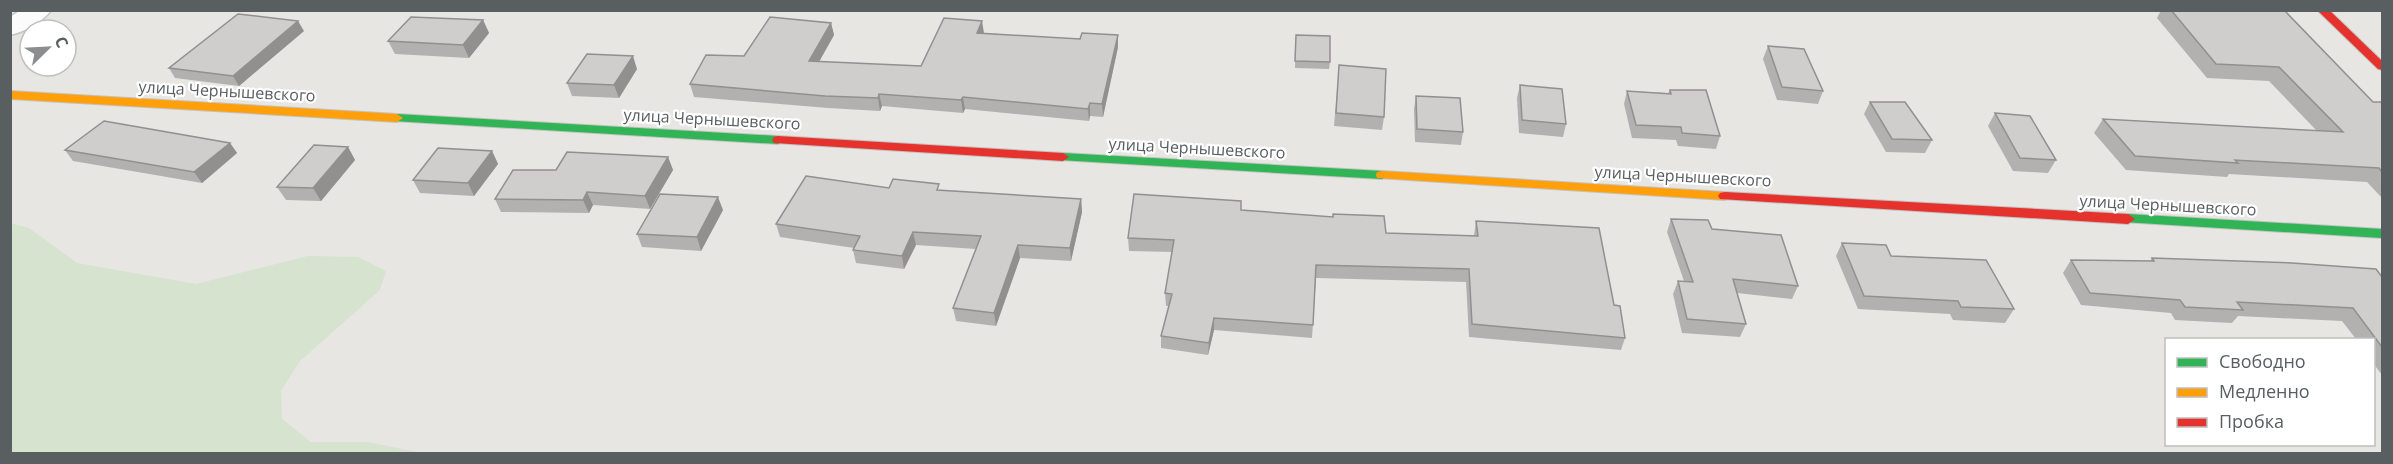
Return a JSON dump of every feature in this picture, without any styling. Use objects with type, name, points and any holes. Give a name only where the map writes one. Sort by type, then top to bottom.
[{"type":"street","points":[[10,28],[39,10]]},
{"type":"street","points":[[2322,10],[2382,67]]},
{"type":"street","name":"улица Чернышевского","points":[[10,95],[2382,234]]},
{"type":"green space","points":[[10,223],[29,228],[77,263],[196,284],[308,256],[358,257],[386,271],[380,290],[299,362],[281,391],[282,419],[311,442],[368,442],[421,453],[11,453]]},
{"type":"building","points":[[2171,10],[2284,10],[2373,102],[2381,102],[2382,172],[2379,168],[2235,160],[2238,163],[2135,156],[2103,119],[2343,132],[2279,67],[2216,64]]},
{"type":"building","points":[[238,14],[298,21],[233,76],[169,68]]},
{"type":"building","points":[[411,17],[483,20],[463,45],[388,41]]},
{"type":"building","points":[[770,17],[831,23],[809,61],[921,66],[944,18],[982,21],[977,33],[1080,39],[1082,33],[1118,35],[1102,104],[1090,103],[1088,109],[963,97],[961,100],[879,94],[878,98],[825,96],[690,84],[706,55],[744,56]]},
{"type":"building","points":[[1296,35],[1330,36],[1330,62],[1295,61]]},
{"type":"building","points":[[1768,46],[1804,49],[1823,91],[1782,87]]},
{"type":"building","points":[[587,54],[633,56],[614,85],[567,83]]},
{"type":"building","points":[[1339,65],[1386,69],[1384,117],[1336,113]]},
{"type":"building","points":[[1520,85],[1562,89],[1566,124],[1522,120]]},
{"type":"building","points":[[1670,90],[1706,90],[1720,136],[1682,133],[1681,127],[1636,125],[1627,91],[1671,94]]},
{"type":"building","points":[[1416,96],[1460,98],[1463,132],[1417,129]]},
{"type":"building","points":[[1870,102],[1905,102],[1932,140],[1892,139]]},
{"type":"building","points":[[1995,113],[2030,116],[2056,160],[2020,158]]},
{"type":"building","points":[[104,121],[230,143],[194,172],[65,150]]},
{"type":"building","points":[[314,145],[348,147],[313,188],[277,187]]},
{"type":"building","points":[[438,148],[492,151],[468,183],[413,180]]},
{"type":"building","points":[[567,152],[668,157],[645,196],[587,192],[583,200],[495,199],[513,170],[556,170]]},
{"type":"building","points":[[806,176],[889,188],[893,179],[939,184],[937,190],[1081,199],[1070,248],[1018,245],[994,313],[953,308],[981,236],[913,232],[902,256],[853,250],[860,236],[776,224]]},
{"type":"building","points":[[660,194],[718,197],[697,237],[637,234]]},
{"type":"building","points":[[1134,194],[1241,201],[1241,210],[1333,217],[1333,214],[1384,216],[1386,233],[1478,236],[1476,221],[1599,228],[1614,305],[1620,306],[1625,338],[1472,324],[1469,269],[1316,265],[1313,325],[1214,318],[1209,343],[1161,336],[1172,294],[1165,293],[1174,240],[1128,238]]},
{"type":"building","points":[[1671,219],[1708,220],[1712,229],[1781,235],[1798,286],[1733,279],[1746,324],[1687,319],[1678,281],[1693,282]]},
{"type":"building","points":[[1842,243],[1886,245],[1891,256],[1986,260],[2014,309],[1961,307],[1958,301],[1864,296]]},
{"type":"building","points":[[2152,258],[2292,263],[2376,269],[2382,277],[2382,347],[2353,308],[2237,302],[2243,310],[2185,307],[2180,300],[2090,293],[2071,260],[2154,261]]},
{"type":"traffic: fast","points":[[397,118],[778,140]]},
{"type":"traffic: fast","points":[[1063,157],[1382,175]]},
{"type":"traffic: fast","points":[[2128,219],[2382,234]]},
{"type":"traffic: slow","points":[[10,95],[397,118]]},
{"type":"traffic: slow","points":[[1382,175],[1725,196]]},
{"type":"traffic: jam","points":[[2322,10],[2382,67]]},
{"type":"traffic: jam","points":[[778,140],[1063,157]]},
{"type":"traffic: jam","points":[[1725,196],[2128,219]]}]
